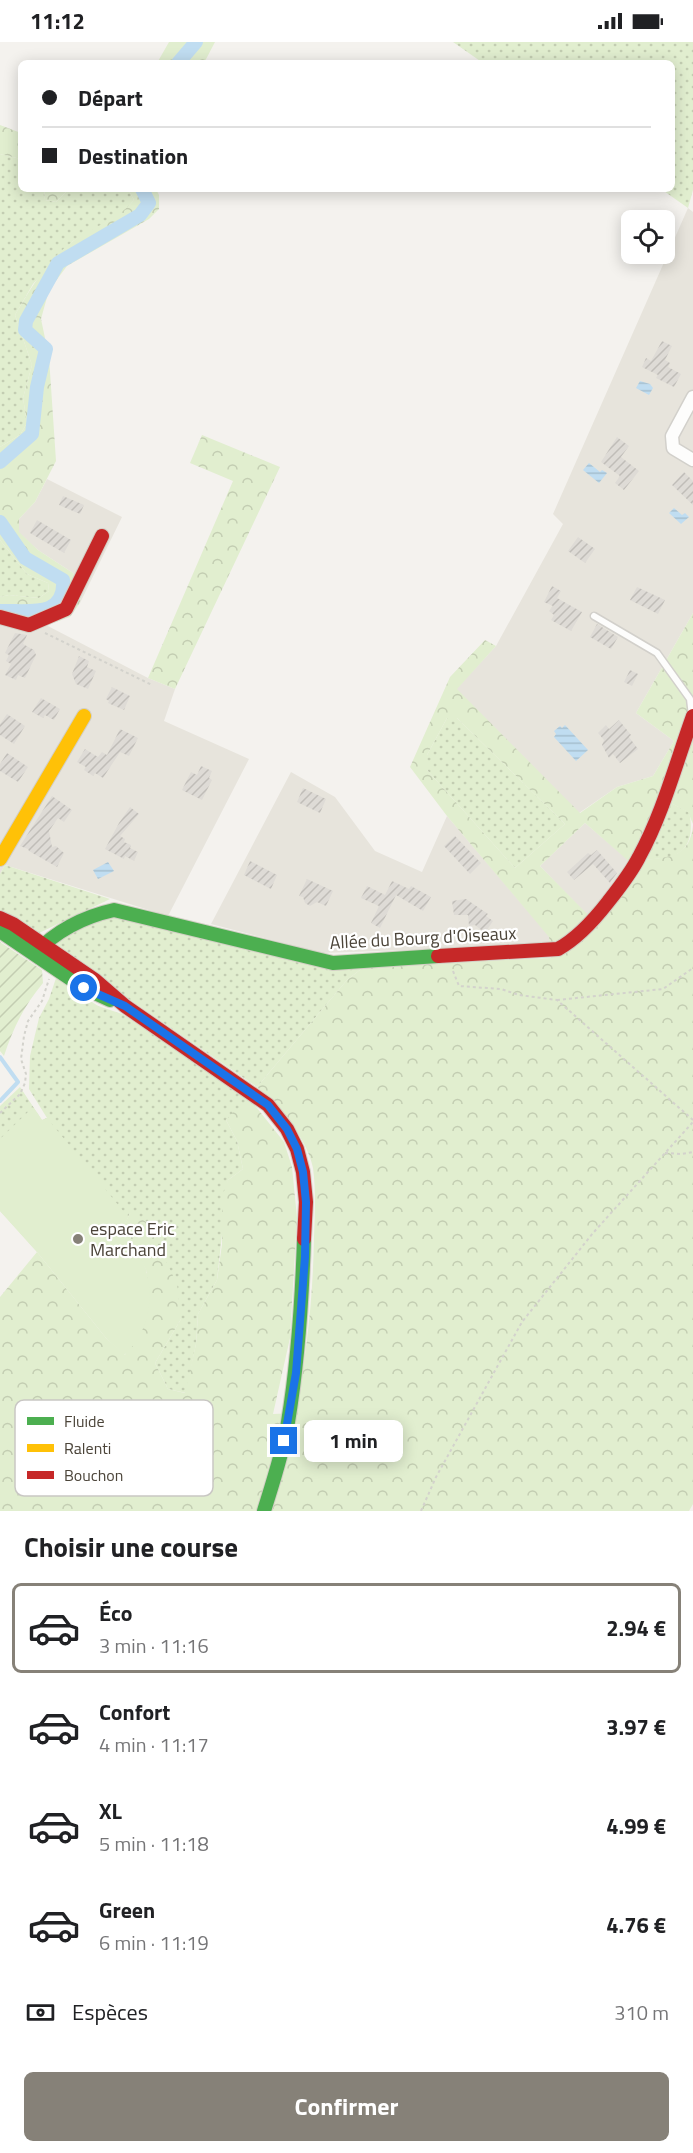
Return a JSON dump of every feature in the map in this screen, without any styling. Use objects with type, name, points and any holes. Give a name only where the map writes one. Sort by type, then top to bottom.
[{"type":"street","points":[[693,397],[672,436],[673,448],[693,460]]},
{"type":"street","points":[[0,617],[29,625],[66,609],[102,536]]},
{"type":"street","points":[[0,859],[84,716]]},
{"type":"street","name":"Allée du Bourg d'Oiseaux","points":[[38,949],[57,932],[96,913],[114,910],[333,963],[558,949],[576,937],[594,919],[620,887],[639,858],[660,810],[678,754],[693,718]]},
{"type":"street","points":[[0,918],[13,924],[54,968],[84,988],[125,1006]]},
{"type":"street","points":[[0,931],[95,980],[125,1006],[268,1105],[287,1129],[297,1149],[303,1172],[306,1202],[301,1322],[288,1424],[264,1511]]},
{"type":"lane","points":[[594,615],[657,653],[690,699],[693,718]]},
{"type":"path","points":[[29,625],[152,685]]},
{"type":"path","points":[[440,957],[450,965],[459,986],[501,989],[519,995],[557,1000],[663,989],[693,968]]},
{"type":"path","points":[[0,1113],[20,1094],[25,1083],[26,1074],[21,1059],[24,1036],[28,1021],[42,1001],[54,968]]},
{"type":"path","points":[[421,1511],[436,1477],[522,1322],[593,1233],[693,1121],[557,1000]]},
{"type":"path","points":[[665,1153],[693,1152]]},
{"type":"shaded area","points":[[688,208],[693,212],[693,613],[636,713],[674,741],[653,776],[617,787],[579,813],[456,689],[496,646],[563,524],[553,514],[663,264],[675,264],[675,237]]},
{"type":"shaded area","points":[[47,479],[122,517],[80,603],[81,587],[73,573],[38,550],[19,533],[19,519],[35,502]]},
{"type":"shaded area","points":[[0,615],[44,624],[148,678],[175,689],[164,721],[249,759],[168,916],[5,865],[0,874]]},
{"type":"shaded area","points":[[291,772],[335,797],[375,851],[422,872],[447,816],[550,937],[550,945],[321,953],[211,924]]},
{"type":"shaded area","points":[[585,823],[632,863],[590,918],[540,866]]},
{"type":"green space","points":[[169,42],[215,42],[206,60],[159,60]]},
{"type":"green space","points":[[453,42],[693,42],[693,190],[688,208],[665,192],[675,192],[675,60],[479,60]]},
{"type":"green space","points":[[0,125],[18,132],[18,158],[0,154]]},
{"type":"green space","points":[[0,154],[18,158],[18,192],[44,192],[45,200],[56,202],[66,192],[130,192],[134,200],[123,213],[73,241],[33,284],[15,315],[32,365],[23,398],[27,423],[20,435],[0,447]]},
{"type":"green space","points":[[44,192],[66,192],[56,202],[45,200]]},
{"type":"green space","points":[[130,192],[158,192],[159,209],[149,219],[67,266],[49,290],[41,319],[49,357],[56,461],[35,502],[19,519],[19,532],[38,550],[73,573],[81,587],[80,603],[70,617],[53,623],[0,615],[0,597],[9,595],[39,598],[49,591],[48,583],[27,574],[0,540],[0,447],[20,435],[27,423],[23,398],[32,365],[15,315],[40,276],[63,249],[80,236],[120,213],[134,200]]},
{"type":"green space","points":[[202,435],[280,467],[175,689],[148,678],[233,481],[190,463]]},
{"type":"green space","points":[[0,540],[27,574],[48,583],[49,591],[39,598],[9,595],[0,597]]},
{"type":"green space","points":[[693,613],[693,824],[688,812],[669,802],[644,860],[670,856],[683,849],[688,844],[693,825],[693,1504],[689,1511],[0,1511],[0,1297],[37,1252],[106,1338],[125,1355],[147,1272],[123,1227],[130,1213],[139,1216],[148,1224],[177,1284],[181,1319],[155,1363],[168,1389],[185,1393],[196,1344],[198,1314],[217,1280],[222,1244],[222,1197],[228,1180],[243,1169],[237,1141],[226,1120],[235,1110],[253,1103],[284,1142],[292,1167],[297,1218],[290,1338],[273,1414],[295,1413],[311,1303],[315,1185],[310,1157],[299,1134],[275,1104],[257,1087],[347,980],[365,966],[551,958],[549,937],[447,816],[410,767],[450,677],[485,640],[496,646],[457,689],[580,813],[617,787],[653,776],[674,741],[636,713]],"holes":[[[447,718],[457,718],[565,824],[515,868],[427,770],[427,755]],[[585,823],[632,864],[590,917],[540,866]]]},
{"type":"green space","points":[[447,718],[457,718],[565,824],[515,868],[427,770],[427,755]]},
{"type":"green space","points":[[669,802],[689,812],[690,838],[679,853],[643,860]]},
{"type":"green space","points":[[5,865],[110,899],[39,933],[0,910],[0,874]]},
{"type":"green space","points":[[103,915],[365,966],[347,980],[257,1087],[53,947],[61,938]]},
{"type":"green space","points":[[0,942],[42,970],[43,983],[20,1018],[4,1056],[0,1051]]},
{"type":"green space","points":[[56,978],[98,1006],[122,1014],[215,1075],[253,1103],[226,1120],[237,1141],[243,1169],[228,1180],[217,1280],[198,1314],[196,1344],[186,1393],[168,1389],[155,1363],[181,1319],[130,1213],[123,1227],[147,1272],[37,1252],[0,1211],[0,1106],[20,1087],[42,1120],[47,1118],[29,1089],[30,1056],[39,1018]]},
{"type":"green space","name":"espace Eric Marchand","points":[[33,1107],[42,1120],[47,1118],[128,1217],[123,1227],[145,1268],[150,1296],[143,1328],[132,1347],[124,1355],[106,1338],[37,1252],[0,1211],[0,1139]]},
{"type":"water","points":[[640,381],[650,384],[653,388],[649,395],[636,388]]},
{"type":"water","points":[[589,463],[600,472],[602,470],[607,473],[599,483],[583,470]]},
{"type":"water","points":[[674,508],[682,515],[685,513],[689,517],[681,524],[669,513]]},
{"type":"water","points":[[565,725],[588,750],[576,761],[554,737],[556,734],[554,731]]},
{"type":"water","points":[[108,862],[114,871],[98,879],[93,870]]},
{"type":"building","points":[[662,341],[672,346],[665,360],[670,363],[668,367],[681,374],[674,387],[656,378],[658,375],[642,367],[646,358],[651,361]]},
{"type":"building","points":[[617,437],[629,446],[621,457],[639,471],[624,490],[615,483],[620,476],[601,462]]},
{"type":"building","points":[[684,472],[693,481],[693,505],[672,485]]},
{"type":"building","points":[[63,496],[84,505],[80,514],[59,505]]},
{"type":"building","points":[[37,520],[71,540],[64,553],[30,533]]},
{"type":"building","points":[[578,537],[595,549],[585,563],[568,551]]},
{"type":"building","points":[[552,586],[561,591],[557,598],[582,612],[571,631],[551,620],[554,615],[549,611],[553,606],[544,602]]},
{"type":"building","points":[[637,587],[665,600],[658,614],[630,600]]},
{"type":"building","points":[[597,624],[618,637],[611,649],[590,637]]},
{"type":"building","points":[[15,633],[27,635],[23,644],[34,650],[36,655],[25,678],[18,675],[16,680],[5,675],[11,664],[6,661],[9,655],[5,653]]},
{"type":"building","points":[[79,656],[89,661],[87,667],[96,671],[88,689],[76,684],[72,674]]},
{"type":"building","points":[[630,670],[638,674],[632,686],[624,682]]},
{"type":"building","points":[[112,687],[130,696],[124,710],[108,703],[106,699]]},
{"type":"building","points":[[41,698],[60,709],[54,720],[45,715],[43,718],[32,712]]},
{"type":"building","points":[[7,714],[25,726],[14,744],[0,735],[0,724]]},
{"type":"building","points":[[619,720],[631,735],[629,737],[638,749],[620,763],[613,754],[609,758],[602,745],[604,740],[598,733],[606,725],[609,729]]},
{"type":"building","points":[[120,729],[138,738],[129,756],[120,752],[103,778],[95,773],[93,776],[84,770],[86,767],[77,762],[85,749],[98,757],[102,752],[107,755]]},
{"type":"building","points":[[7,753],[28,767],[18,782],[0,771],[0,764]]},
{"type":"building","points":[[201,766],[212,771],[209,778],[212,780],[202,800],[182,790],[191,772],[197,775]]},
{"type":"building","points":[[303,788],[326,799],[320,813],[297,802]]},
{"type":"building","points":[[52,796],[72,810],[64,822],[58,818],[49,831],[52,847],[56,846],[64,853],[57,867],[20,846]]},
{"type":"building","points":[[130,807],[139,814],[120,836],[125,839],[124,842],[131,845],[130,848],[138,852],[134,861],[125,856],[124,859],[105,849]]},
{"type":"building","points":[[455,836],[481,863],[470,874],[444,846]]},
{"type":"building","points":[[597,850],[617,873],[610,883],[593,864],[574,880],[567,872],[588,853],[591,855]]},
{"type":"building","points":[[250,861],[277,875],[271,889],[244,875]]},
{"type":"building","points":[[307,879],[333,891],[326,906],[317,902],[310,906],[305,903],[303,897],[299,896]]},
{"type":"building","points":[[392,881],[409,889],[411,886],[431,897],[423,911],[396,895],[380,928],[371,923],[379,906],[361,898],[367,886],[385,895]]},
{"type":"building","points":[[466,899],[488,914],[486,916],[493,921],[485,933],[475,925],[469,926],[468,915],[454,915],[452,901]]},
{"type":"waterway","points":[[181,60],[196,42]]},
{"type":"waterway","points":[[0,462],[32,434],[37,387],[46,349],[25,330],[26,321],[58,263],[140,215],[149,203],[144,192]]},
{"type":"waterway","points":[[0,522],[25,558],[63,580],[62,592],[52,607],[33,611],[0,611]]},
{"type":"waterway","points":[[0,1057],[18,1082],[0,1101]]},
{"type":"traffic: fast","points":[[34,954],[51,938],[70,926],[114,910],[333,963],[438,956]]},
{"type":"traffic: fast","points":[[0,931],[84,988],[110,1000]]},
{"type":"traffic: fast","points":[[264,1511],[278,1467],[288,1422],[299,1331],[304,1239]]},
{"type":"traffic: slow","points":[[0,859],[84,716]]},
{"type":"traffic: jam","points":[[0,617],[29,625],[66,609],[102,536]]},
{"type":"traffic: jam","points":[[438,956],[558,949],[585,928],[621,886],[648,840],[693,716]]},
{"type":"traffic: jam","points":[[0,918],[13,924],[95,980],[125,1006],[268,1105],[287,1129],[297,1149],[303,1172],[306,1202],[304,1239]]},
{"type":"place","name":"espace Eric Marchand","points":[[78,1239]]},
{"type":"route","points":[[84,988],[125,1006],[268,1105],[287,1129],[297,1149],[303,1172],[306,1202],[305,1257],[296,1373],[284,1441]]}]
